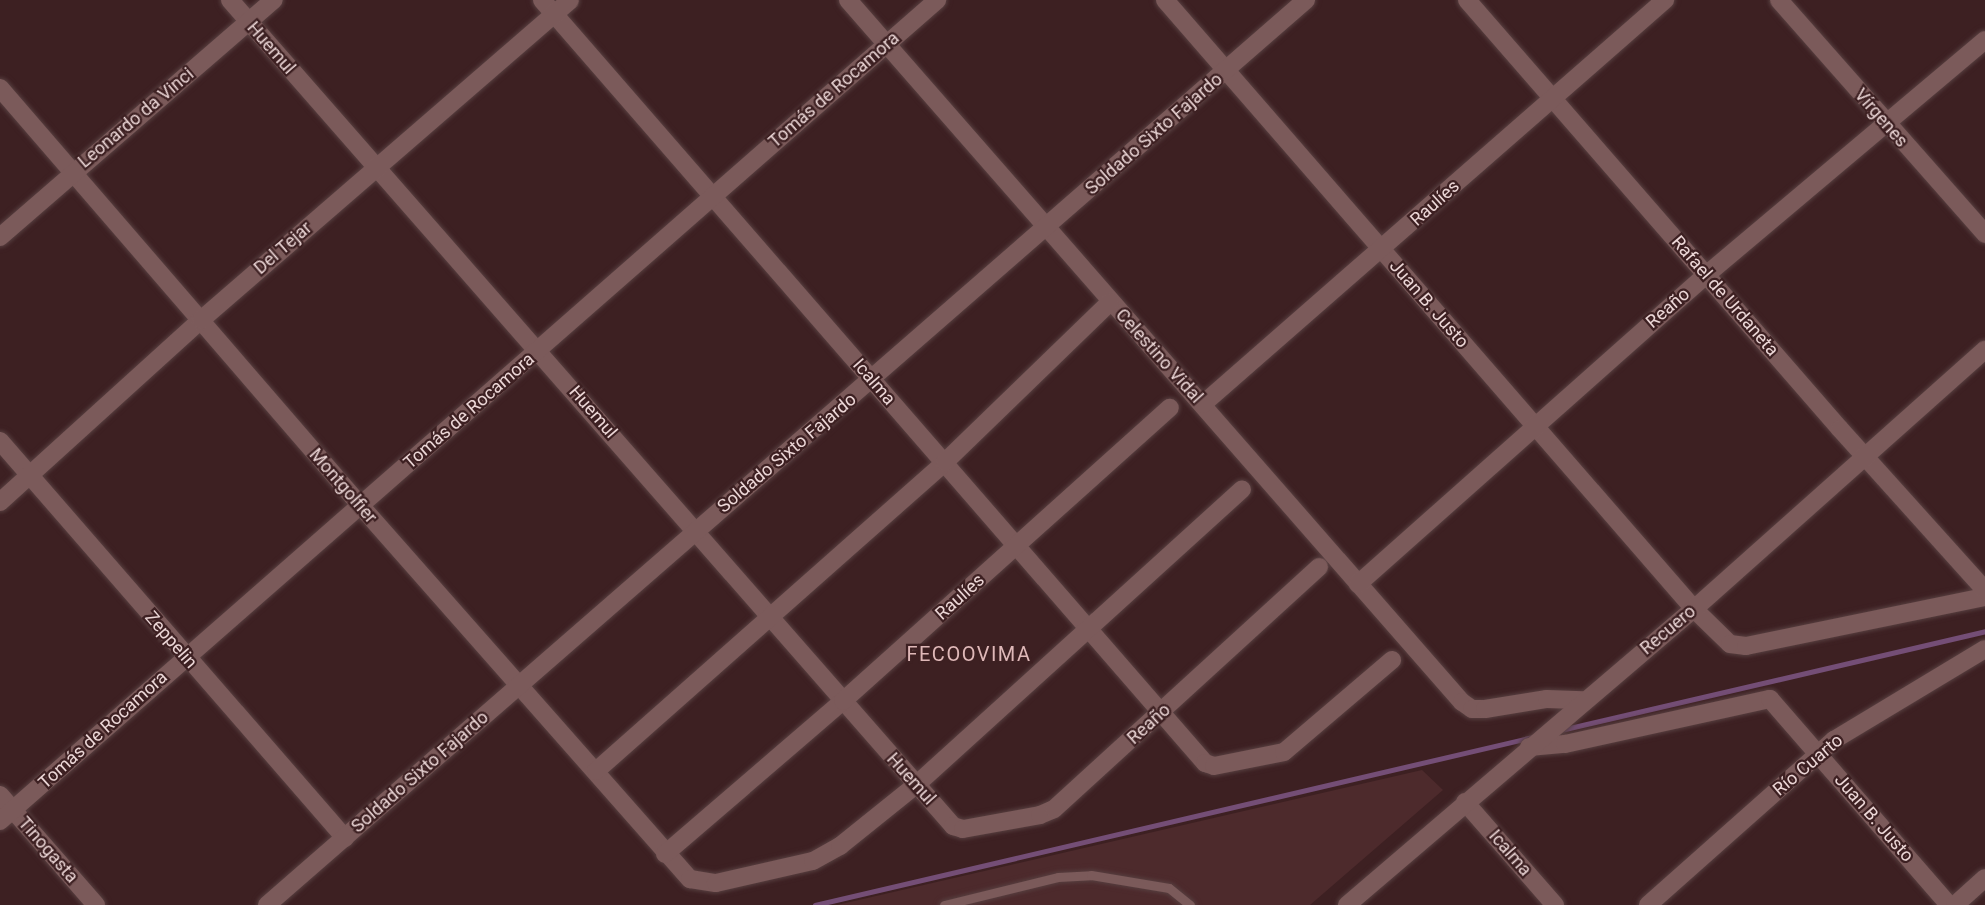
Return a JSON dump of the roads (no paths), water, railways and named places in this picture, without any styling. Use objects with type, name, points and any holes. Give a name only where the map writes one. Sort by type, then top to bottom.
[{"type":"street","name":"Huemul","points":[[230,0],[540,350],[953,826]]},
{"type":"street","name":"Leonardo da Vinci","points":[[0,237],[70,173],[274,0]]},
{"type":"street","name":"Del Tejar","points":[[0,502],[376,166],[548,7],[570,0]]},
{"type":"street","name":"Celestino Vidal","points":[[848,0],[1358,584],[1472,709],[1547,699],[1583,700]]},
{"type":"street","name":"Tomás de Rocamora","points":[[6,815],[185,656],[540,350],[712,195],[937,0]]},
{"type":"street","name":"Juan B. Justo","points":[[1165,0],[1694,609],[1730,644],[1746,646],[1985,597]]},
{"type":"street","name":"Soldado Sixto Fajardo","points":[[267,905],[1306,0]]},
{"type":"street","name":"Rafael de Urdaneta","points":[[1467,0],[1864,456],[1985,590]]},
{"type":"street","name":"Raulíes","points":[[1203,404],[1382,251],[1552,97],[1665,0]]},
{"type":"street","name":"Vírgenes","points":[[1779,0],[1985,234]]},
{"type":"street","name":"Icalma","points":[[548,7],[1205,763],[1214,766],[1284,752],[1392,660]]},
{"type":"street","name":"Reaño","points":[[1358,584],[1535,424],[1985,40]]},
{"type":"street","name":"Montgolfier","points":[[0,88],[70,173],[201,320],[518,687],[596,771],[665,854],[690,879],[716,883],[813,861],[840,846],[916,785]]},
{"type":"street","points":[[596,771],[945,462],[1110,302]]},
{"type":"street","name":"Recuero","points":[[1347,905],[1583,700],[1694,609],[1985,350]]},
{"type":"street","name":"Raulíes","points":[[665,854],[843,701],[1170,408]]},
{"type":"street","name":"Zeppelin","points":[[0,441],[345,837]]},
{"type":"street","points":[[916,785],[1242,489]]},
{"type":"street","name":"Reaño","points":[[953,826],[963,829],[1041,815],[1054,808],[1162,712],[1318,567]]},
{"type":"street","name":"Río Cuarto","points":[[1648,905],[1834,740],[1985,649]]},
{"type":"street","name":"Juan B. Justo","points":[[1529,747],[1565,744],[1765,698],[1776,703],[1949,905]]},
{"type":"street","name":"Tinogasta","points":[[0,795],[6,815],[96,905]]},
{"type":"street","name":"Icalma","points":[[1465,802],[1555,905]]},
{"type":"street","points":[[1955,905],[1985,878]]},
{"type":"lane","points":[[944,905],[1058,878],[1091,875],[1168,888],[1190,905]]},
{"type":"waterway","points":[[1561,730],[1985,631]]},
{"type":"waterway","points":[[815,905],[1533,737]]},
{"type":"district","name":"FECOOVIMA","points":[[969,654]]}]
